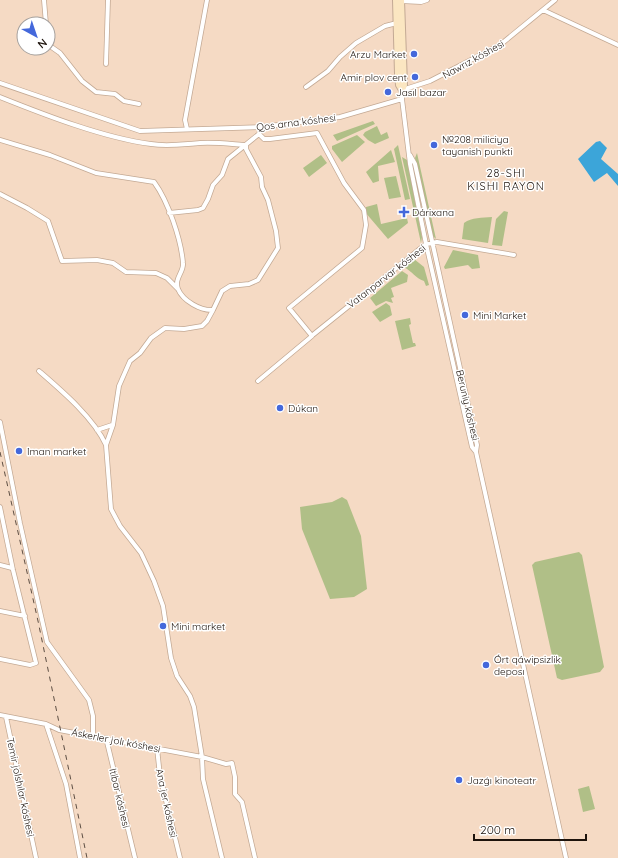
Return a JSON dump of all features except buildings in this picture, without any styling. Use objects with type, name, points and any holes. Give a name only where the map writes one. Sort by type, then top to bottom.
[{"type":"street","points":[[44,0],[45,16]]},
{"type":"street","points":[[106,64],[108,0]]},
{"type":"street","points":[[187,129],[184,120],[207,10],[207,0]]},
{"type":"street","points":[[399,0],[421,2],[427,0]]},
{"type":"street","points":[[399,0],[396,23],[398,74],[402,90]]},
{"type":"street","points":[[399,0],[404,85],[402,90],[402,99],[410,155]]},
{"type":"street","name":"Nawrız kóshesi","points":[[402,90],[430,81],[500,45],[555,0]]},
{"type":"street","points":[[544,10],[618,45]]},
{"type":"street","points":[[306,87],[328,71],[340,57],[356,43],[385,26],[396,23]]},
{"type":"street","points":[[56,50],[60,53],[82,81],[96,92],[115,94],[124,101],[139,104]]},
{"type":"street","name":"Qos arna kóshesi","points":[[0,83],[140,131],[261,127],[340,117],[402,99]]},
{"type":"street","points":[[0,97],[30,109],[122,140],[160,145],[189,146],[200,143],[246,145]]},
{"type":"street","points":[[169,213],[198,210],[203,208],[213,185],[222,175],[228,158],[259,134],[261,127]]},
{"type":"street","points":[[259,134],[264,139],[270,139],[317,133],[344,183],[364,210],[366,217],[362,248],[289,308],[313,335]]},
{"type":"street","points":[[0,140],[96,173],[154,182],[160,190],[177,235],[183,264],[177,280],[178,289]]},
{"type":"street","points":[[222,858],[203,779],[202,757],[194,707],[190,696],[177,676],[171,658],[163,606],[154,581],[142,553],[120,526],[111,509],[106,445],[112,425],[119,386],[130,361],[140,353],[144,345],[151,338],[165,328],[184,329],[202,326],[207,321],[222,290],[230,286],[248,284],[258,280],[278,248],[276,232],[268,200],[262,187],[261,177],[246,149],[246,145]]},
{"type":"street","name":"Beruniy kóshesi","points":[[410,155],[415,164],[431,243],[477,445],[476,452]]},
{"type":"street","name":"Beruniy kóshesi","points":[[410,155],[410,164],[426,244],[472,447],[476,452]]},
{"type":"street","points":[[0,194],[48,221],[62,261],[98,260],[113,262],[126,272],[156,273],[167,278],[184,297],[200,308],[213,310]]},
{"type":"street","name":"Vatanparvar kóshesi","points":[[258,380],[426,244],[437,242],[514,255]]},
{"type":"street","points":[[39,370],[97,430],[106,445]]},
{"type":"street","points":[[459,388],[464,387]]},
{"type":"street","points":[[0,422],[20,523],[47,642],[89,700],[93,716],[94,736]]},
{"type":"street","points":[[97,430],[112,425]]},
{"type":"street","points":[[476,452],[566,858]]},
{"type":"street","points":[[0,507],[12,568],[36,663],[30,665],[0,660]]},
{"type":"street","points":[[0,566],[12,568]]},
{"type":"street","points":[[0,612],[25,616]]},
{"type":"street","name":"Áskerler jolı kóshesi","points":[[0,716],[46,724],[59,730],[202,757],[226,764],[232,763],[235,777],[235,794],[242,802],[255,858]]},
{"type":"street","name":"Temir jolshılar kóshesi","points":[[6,717],[36,858]]},
{"type":"street","points":[[46,724],[66,784],[80,858]]},
{"type":"street","name":"Itibar kóshesi","points":[[106,738],[135,858]]},
{"type":"street","name":"Ana jer kóshesi","points":[[157,748],[160,776],[180,858]]},
{"type":"green space","points":[[373,121],[375,124],[337,141],[333,135]]},
{"type":"green space","points":[[377,126],[381,135],[387,132],[389,138],[375,144],[363,135],[365,132]]},
{"type":"green space","points":[[357,135],[365,142],[342,162],[332,149],[332,146]]},
{"type":"green space","points":[[398,145],[410,199],[405,200],[394,149]]},
{"type":"green space","points":[[391,150],[395,162],[378,166],[379,181],[373,183],[366,172]]},
{"type":"green space","points":[[417,153],[436,239],[431,234],[415,158]]},
{"type":"green space","points":[[321,155],[327,163],[309,177],[303,168]]},
{"type":"green space","points":[[402,157],[407,160],[422,237],[421,243]]},
{"type":"green space","points":[[396,176],[401,197],[389,199],[384,178]]},
{"type":"green space","points":[[377,204],[381,224],[407,218],[408,223],[388,239],[365,212],[366,207]]},
{"type":"green space","points":[[504,211],[508,212],[502,246],[492,245],[496,219]]},
{"type":"green space","points":[[492,217],[488,243],[462,239],[464,223],[474,219]]},
{"type":"green space","points":[[453,250],[478,255],[480,268],[472,269],[468,265],[445,269],[444,267]]},
{"type":"green space","points":[[414,259],[424,267],[429,285],[426,286],[424,281],[404,267]]},
{"type":"green space","points":[[402,271],[408,275],[407,282],[391,288],[394,297],[391,298],[393,303],[386,301],[376,306],[370,298]]},
{"type":"green space","points":[[386,303],[390,306],[392,315],[380,322],[372,312]]},
{"type":"green space","points":[[410,318],[411,324],[409,325],[413,343],[415,343],[416,346],[402,350],[395,321]]},
{"type":"green space","points":[[342,497],[347,500],[361,536],[367,589],[354,597],[330,599],[302,529],[300,507],[332,502]]},
{"type":"green space","points":[[579,552],[582,555],[604,667],[600,672],[562,680],[557,678],[532,565],[535,562]]},
{"type":"green space","points":[[589,786],[595,809],[583,812],[578,789]]},
{"type":"water","points":[[600,141],[607,148],[601,159],[618,174],[618,186],[607,173],[594,182],[578,159],[596,142]]},
{"type":"railway","points":[[0,452],[38,621],[87,858]]},
{"type":"place","name":"Arzu Market","points":[[414,54]]},
{"type":"place","name":"Amir plov cent","points":[[415,77]]},
{"type":"place","name":"Jasıl bazar","points":[[388,92]]},
{"type":"place","name":"№208 miliciya tayanish punkti","points":[[434,145]]},
{"type":"place","name":"Dárixana","points":[[404,212]]},
{"type":"place","name":"Mini Market","points":[[465,315]]},
{"type":"place","name":"Dúkan","points":[[280,408]]},
{"type":"place","name":"Iman market","points":[[19,451]]},
{"type":"place","name":"Mini market","points":[[163,626]]},
{"type":"place","name":"Órt qáwipsizlik deposı","points":[[486,665]]},
{"type":"place","name":"Jazǵı kinoteatr","points":[[459,780]]},
{"type":"district","name":"28-SHI KISHI RAYON","points":[[506,179]]}]
